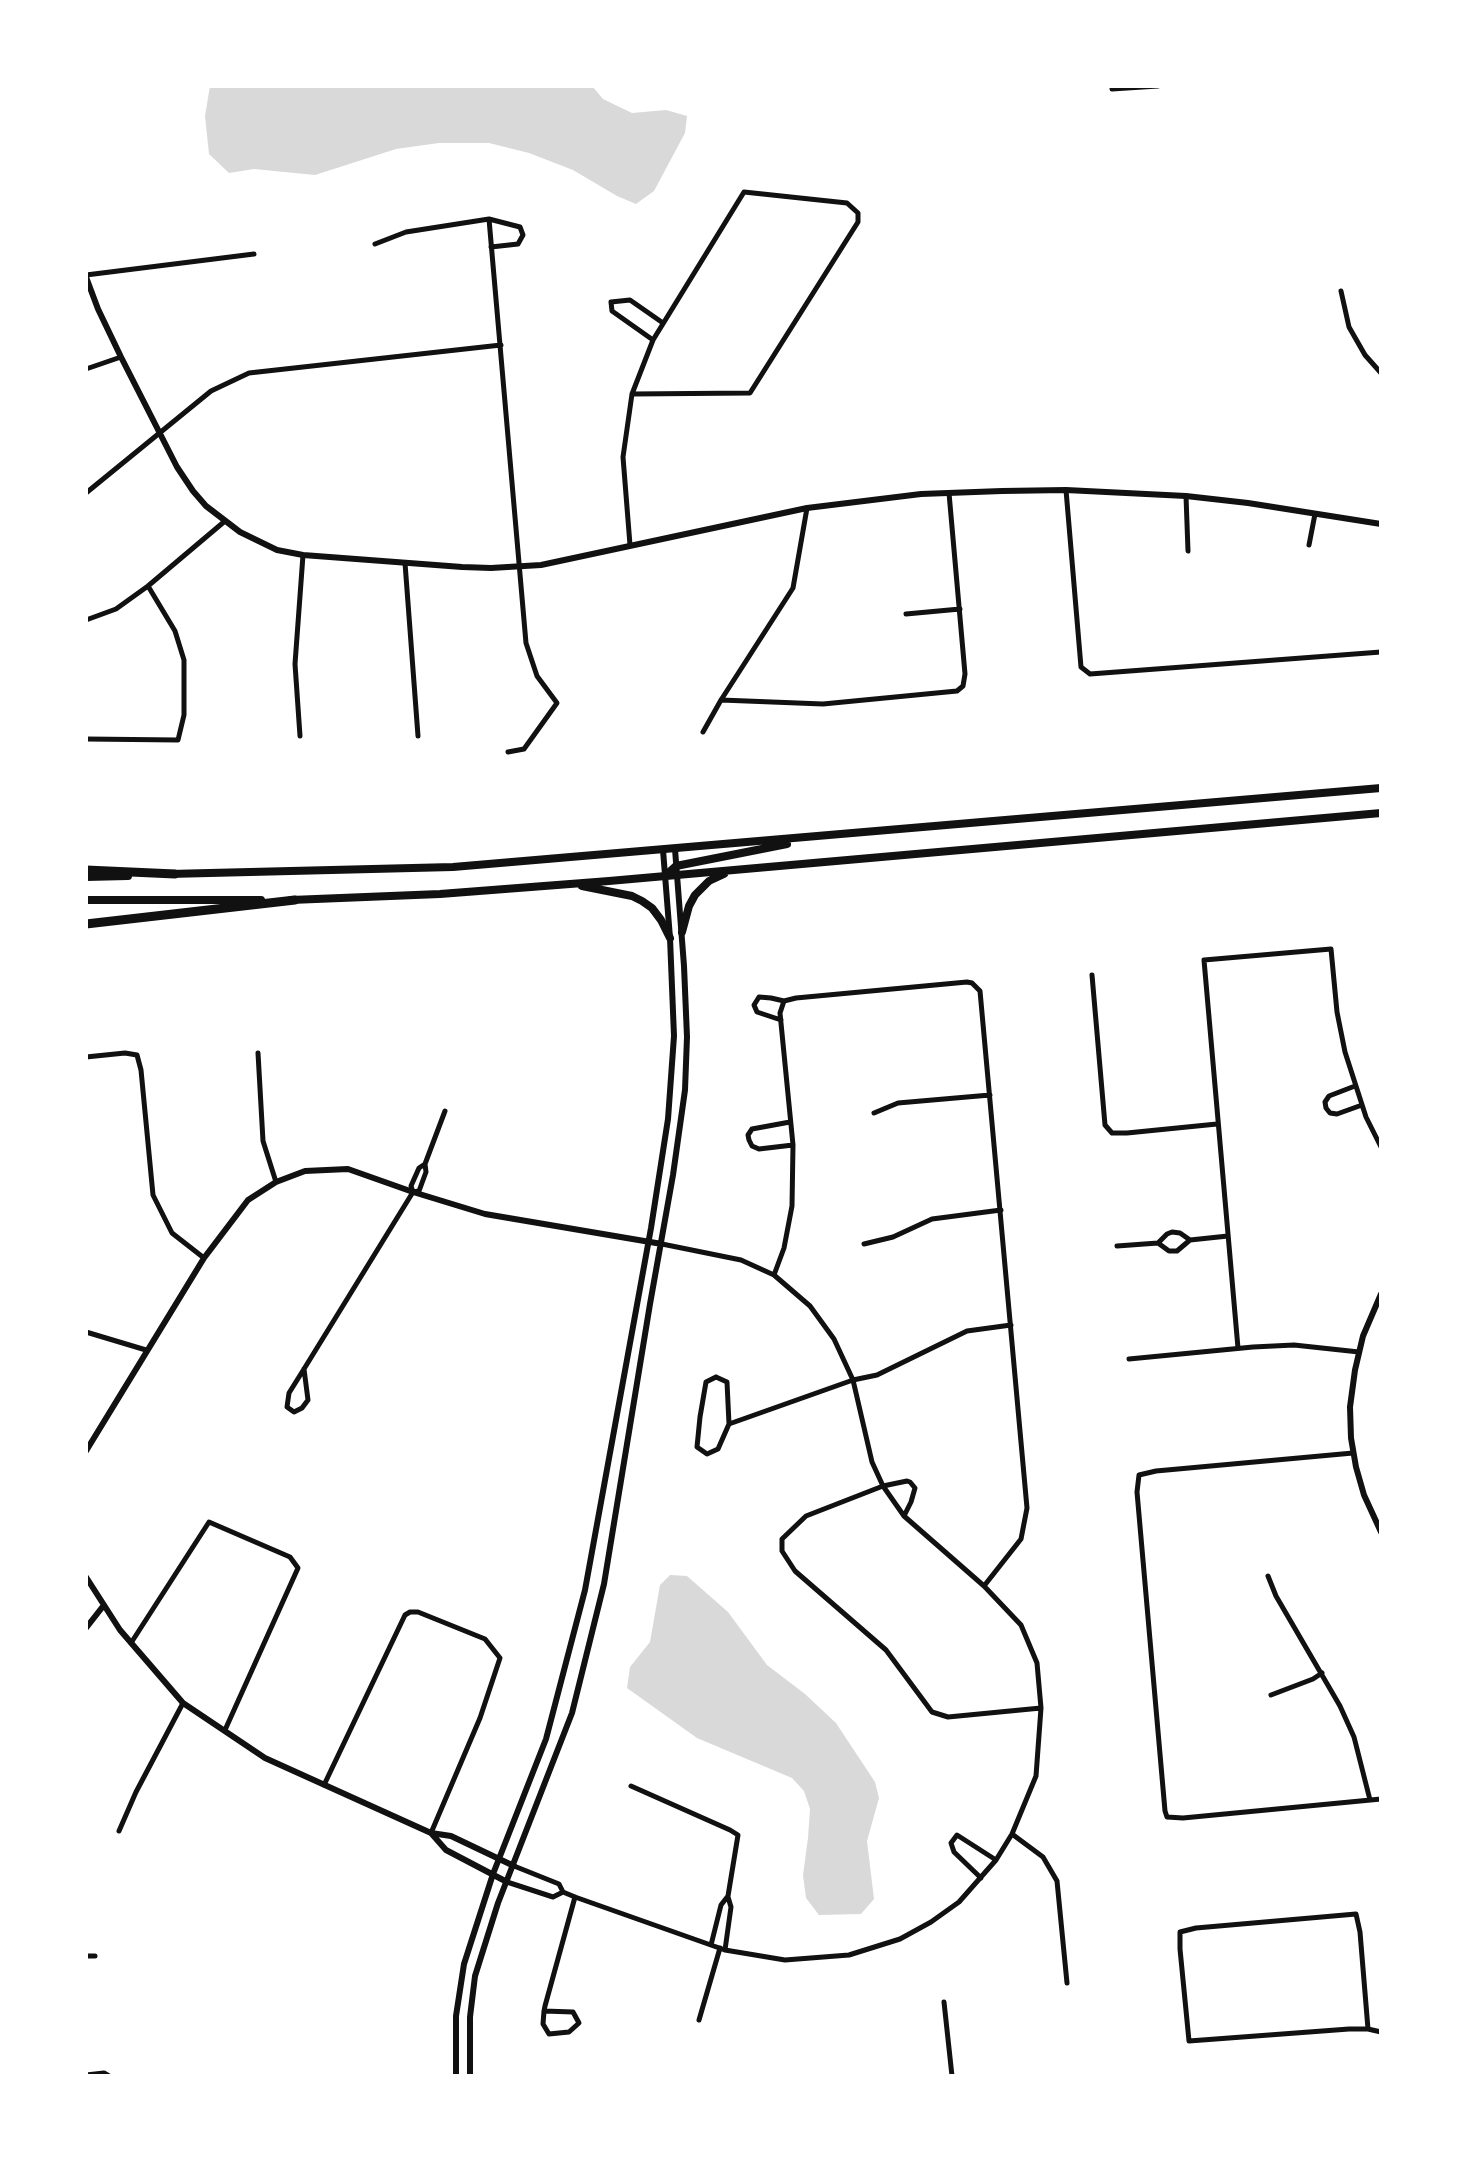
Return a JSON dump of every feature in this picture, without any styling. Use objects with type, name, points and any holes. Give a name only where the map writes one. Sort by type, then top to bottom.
[{"type":"highway","points":[[86,870],[175,874]]},
{"type":"highway","points":[[86,924],[295,900]]},
{"type":"main road","points":[[86,877],[453,867],[1381,788]]},
{"type":"main road","points":[[676,871],[729,872],[1381,813]]},
{"type":"main road","points":[[86,900],[295,900],[440,894],[665,876],[827,836]]},
{"type":"main road","points":[[682,932],[695,895],[709,881],[729,872]]},
{"type":"main road","points":[[569,884],[632,896],[642,901],[652,908],[670,938]]},
{"type":"street","points":[[1112,89],[1158,86]]},
{"type":"street","points":[[630,545],[623,457],[632,394],[653,340],[744,192],[847,203],[858,213],[858,222],[750,393],[632,394]]},
{"type":"street","points":[[489,219],[526,643],[537,676],[557,703],[524,749],[508,752]]},
{"type":"street","points":[[375,244],[406,232],[489,219],[520,227],[523,235],[518,244],[491,247]]},
{"type":"street","points":[[254,254],[86,276],[121,357],[177,467],[193,491],[225,521],[277,550],[303,555],[462,567],[519,566],[568,560],[807,508],[921,494],[1066,490],[1186,496],[1381,524]]},
{"type":"street","points":[[1341,291],[1349,327],[1365,355],[1381,373]]},
{"type":"street","points":[[653,340],[612,311],[611,302],[630,300],[663,323]]},
{"type":"street","points":[[86,493],[211,391],[249,373],[501,345]]},
{"type":"street","points":[[86,369],[121,357]]},
{"type":"street","points":[[1066,490],[1081,667],[1090,674],[1381,652]]},
{"type":"street","points":[[721,700],[823,704],[957,691],[963,686],[965,674],[949,493]]},
{"type":"street","points":[[1186,496],[1188,551]]},
{"type":"street","points":[[703,732],[793,588],[807,508]]},
{"type":"street","points":[[1309,545],[1315,514]]},
{"type":"street","points":[[86,620],[116,609],[225,521]]},
{"type":"street","points":[[300,736],[295,664],[303,555]]},
{"type":"street","points":[[405,563],[418,736]]},
{"type":"street","points":[[86,739],[178,740],[184,715],[184,660],[175,631],[148,586]]},
{"type":"street","points":[[906,614],[960,609]]},
{"type":"street","points":[[470,2076],[470,2017],[475,1976],[507,1882],[572,1713],[604,1584],[662,1244],[685,1090],[687,1014],[675,849]]},
{"type":"street","points":[[456,2076],[456,2016],[464,1964],[493,1874],[546,1739],[585,1590],[648,1241],[672,1075],[674,1016],[663,850]]},
{"type":"street","points":[[1238,1348],[1204,960],[1331,949],[1339,1022],[1355,1086],[1381,1147]]},
{"type":"street","points":[[1092,975],[1105,1125],[1112,1133],[1127,1133],[1217,1124]]},
{"type":"street","points":[[781,1020],[757,1012],[754,1005],[759,997],[784,1001],[967,982],[980,991],[1027,1508],[1021,1539],[984,1586]]},
{"type":"street","points":[[774,1275],[784,1248],[792,1206],[793,1145],[781,1020],[784,1001]]},
{"type":"street","points":[[86,1057],[125,1053],[137,1055],[153,1195],[172,1233],[204,1258]]},
{"type":"street","points":[[258,1053],[263,1141],[276,1182]]},
{"type":"street","points":[[1355,1086],[1329,1096],[1325,1102],[1326,1108],[1330,1113],[1337,1114],[1362,1105]]},
{"type":"street","points":[[874,1113],[898,1103],[990,1095]]},
{"type":"street","points":[[413,1192],[411,1186],[419,1168],[425,1164],[445,1111]]},
{"type":"street","points":[[790,1122],[752,1129],[748,1135],[752,1146],[759,1149],[793,1145]]},
{"type":"street","points":[[86,1451],[204,1258],[248,1200],[276,1182],[305,1171],[348,1169],[485,1214],[741,1260],[774,1275],[810,1306],[834,1339],[853,1380],[872,1462],[883,1486],[904,1516],[984,1586],[1021,1625],[1037,1663],[1041,1708],[1036,1776],[1012,1834],[996,1860],[959,1902],[931,1922],[900,1939],[849,1955],[785,1960],[722,1949],[563,1892],[559,1884],[451,1836],[431,1833],[265,1758],[183,1703],[131,1643],[86,1577]]},
{"type":"street","points":[[304,1369],[308,1400],[294,1412],[287,1407],[289,1393],[413,1192]]},
{"type":"street","points":[[864,1244],[893,1237],[932,1219],[1001,1210]]},
{"type":"street","points":[[1117,1246],[1158,1243],[1172,1232],[1190,1240]]},
{"type":"street","points":[[1158,1243],[1173,1251],[1181,1249],[1190,1240],[1228,1236]]},
{"type":"street","points":[[1381,1294],[1359,1352],[1350,1407],[1353,1453],[1364,1495],[1381,1532]]},
{"type":"street","points":[[729,1424],[727,1382],[716,1377],[706,1382],[700,1417],[697,1447],[707,1454],[718,1449],[729,1424],[853,1380],[877,1375],[967,1331],[1011,1325]]},
{"type":"street","points":[[86,1332],[146,1350]]},
{"type":"street","points":[[1129,1359],[1294,1345],[1359,1352]]},
{"type":"street","points":[[1353,1453],[1156,1471],[1139,1475],[1137,1492],[1167,1817],[1381,1799]]},
{"type":"street","points":[[904,1516],[914,1495],[914,1485],[907,1481],[883,1486],[806,1516],[782,1539],[782,1551],[795,1571],[886,1650],[932,1712],[948,1717],[1041,1708]]},
{"type":"street","points":[[131,1643],[209,1522],[290,1557],[298,1568],[225,1730]]},
{"type":"street","points":[[1268,1576],[1276,1596],[1340,1706],[1354,1737],[1370,1800]]},
{"type":"street","points":[[86,1628],[104,1605]]},
{"type":"street","points":[[324,1785],[402,1620],[410,1612],[424,1614],[485,1639],[500,1658],[480,1718],[431,1833]]},
{"type":"street","points":[[1271,1695],[1322,1673]]},
{"type":"street","points":[[119,1831],[183,1703]]},
{"type":"street","points":[[631,1786],[738,1835],[728,1896],[731,1907],[722,1949],[699,2020]]},
{"type":"street","points":[[431,1833],[446,1850],[507,1882],[553,1897],[563,1892]]},
{"type":"street","points":[[1012,1834],[1043,1857],[1057,1881],[1067,1983]]},
{"type":"street","points":[[981,1878],[954,1852],[951,1843],[957,1835],[996,1860]]},
{"type":"street","points":[[711,1945],[721,1905],[728,1896]]},
{"type":"street","points":[[544,2011],[573,2012],[579,2023],[569,2032],[549,2034],[543,2024],[544,2011],[575,1897]]},
{"type":"street","points":[[1368,2029],[1356,1914],[1180,1932],[1189,2041],[1368,2029],[1381,2032]]},
{"type":"street","points":[[86,1956],[95,1956]]},
{"type":"street","points":[[944,2002],[952,2076]]},
{"type":"street","points":[[86,2075],[104,2073],[109,2076]]},
{"type":"shaded area","points":[[210,86],[592,86],[603,99],[632,113],[666,110],[687,116],[685,133],[654,191],[636,204],[573,170],[529,153],[489,143],[439,143],[396,149],[315,175],[254,169],[229,173],[209,154],[205,116]]},
{"type":"shaded area","points":[[670,1575],[687,1576],[728,1612],[767,1665],[836,1723],[875,1782],[879,1798],[867,1841],[874,1899],[861,1914],[819,1915],[806,1898],[803,1875],[810,1809],[804,1791],[792,1778],[697,1738],[627,1688],[630,1667],[650,1642],[660,1585]]}]
